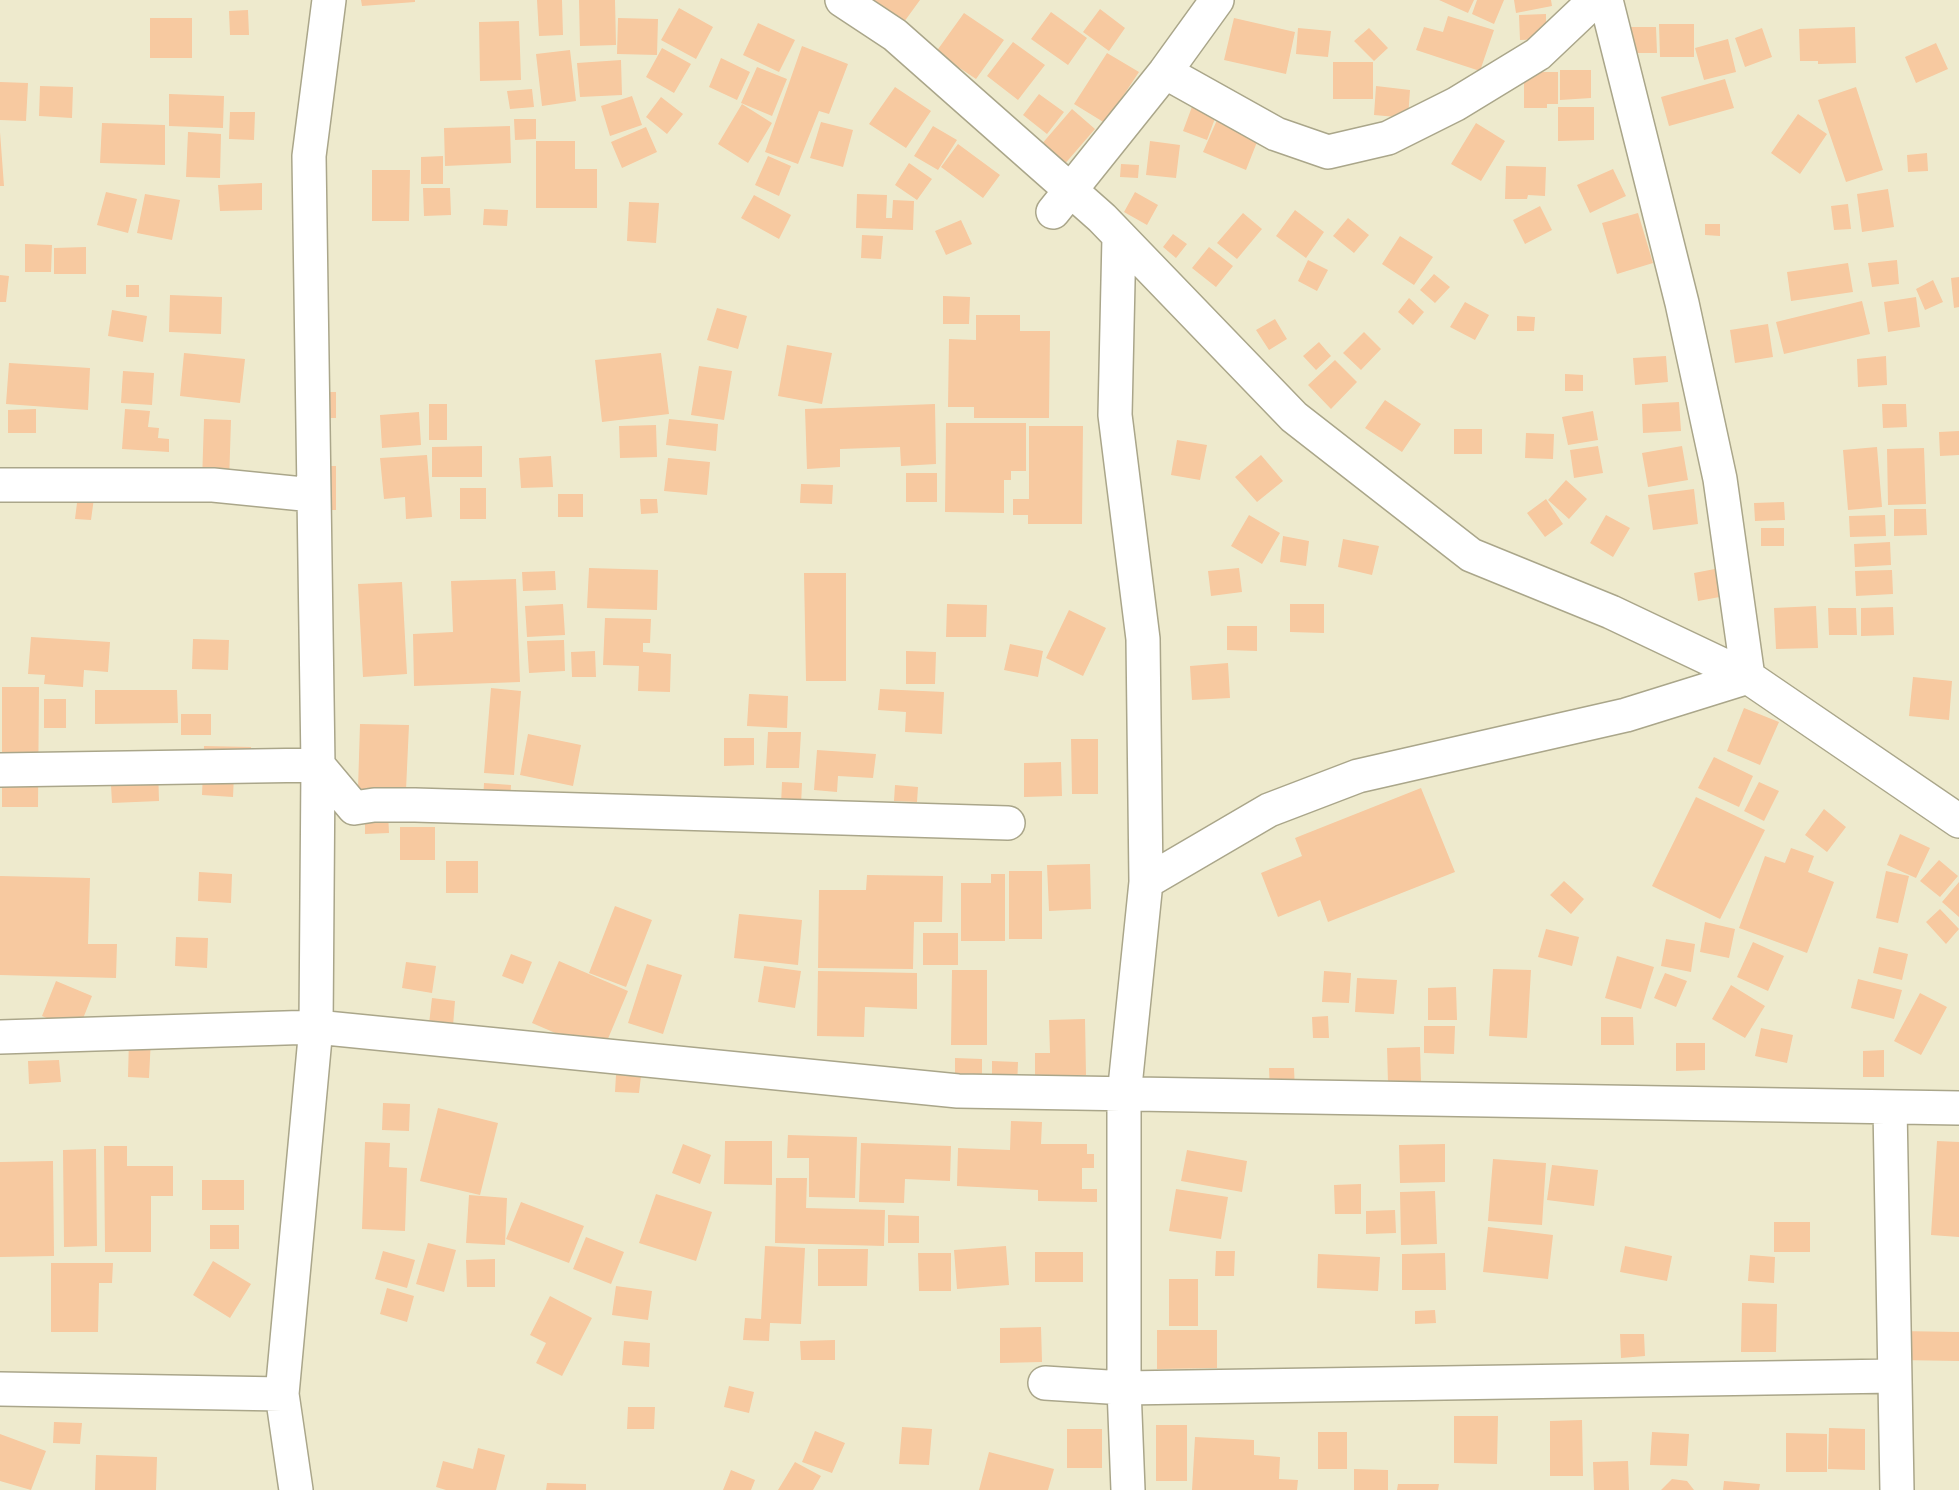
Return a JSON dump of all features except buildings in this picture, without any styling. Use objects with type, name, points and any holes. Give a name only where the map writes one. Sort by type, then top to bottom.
[{"type":"street","points":[[296,1490],[282,1394],[316,1027],[318,765],[309,156],[329,0]]},
{"type":"street","points":[[842,0],[895,35],[1102,218],[1294,417],[1471,555],[1611,612],[1748,677],[1959,820]]},
{"type":"street","points":[[1053,212],[1165,72],[1217,0]]},
{"type":"street","points":[[1165,72],[1276,134],[1328,152],[1388,138],[1456,104],[1538,54],[1595,0]]},
{"type":"street","points":[[1606,0],[1682,303],[1720,479],[1748,677]]},
{"type":"street","points":[[1119,237],[1115,414],[1143,639],[1146,882],[1124,1096],[1124,1388],[1128,1490]]},
{"type":"street","points":[[0,485],[213,485],[313,495]]},
{"type":"street","points":[[1146,882],[1269,810],[1358,776],[1626,715],[1748,677]]},
{"type":"street","points":[[0,770],[318,765]]},
{"type":"street","points":[[318,765],[354,808],[374,805],[415,805],[1008,824]]},
{"type":"street","points":[[0,1037],[316,1027],[957,1091],[1124,1096],[1959,1108]]},
{"type":"street","points":[[1890,1107],[1896,1490]]},
{"type":"street","points":[[1045,1383],[1124,1388],[1894,1376]]},
{"type":"street","points":[[0,1389],[282,1394]]}]
